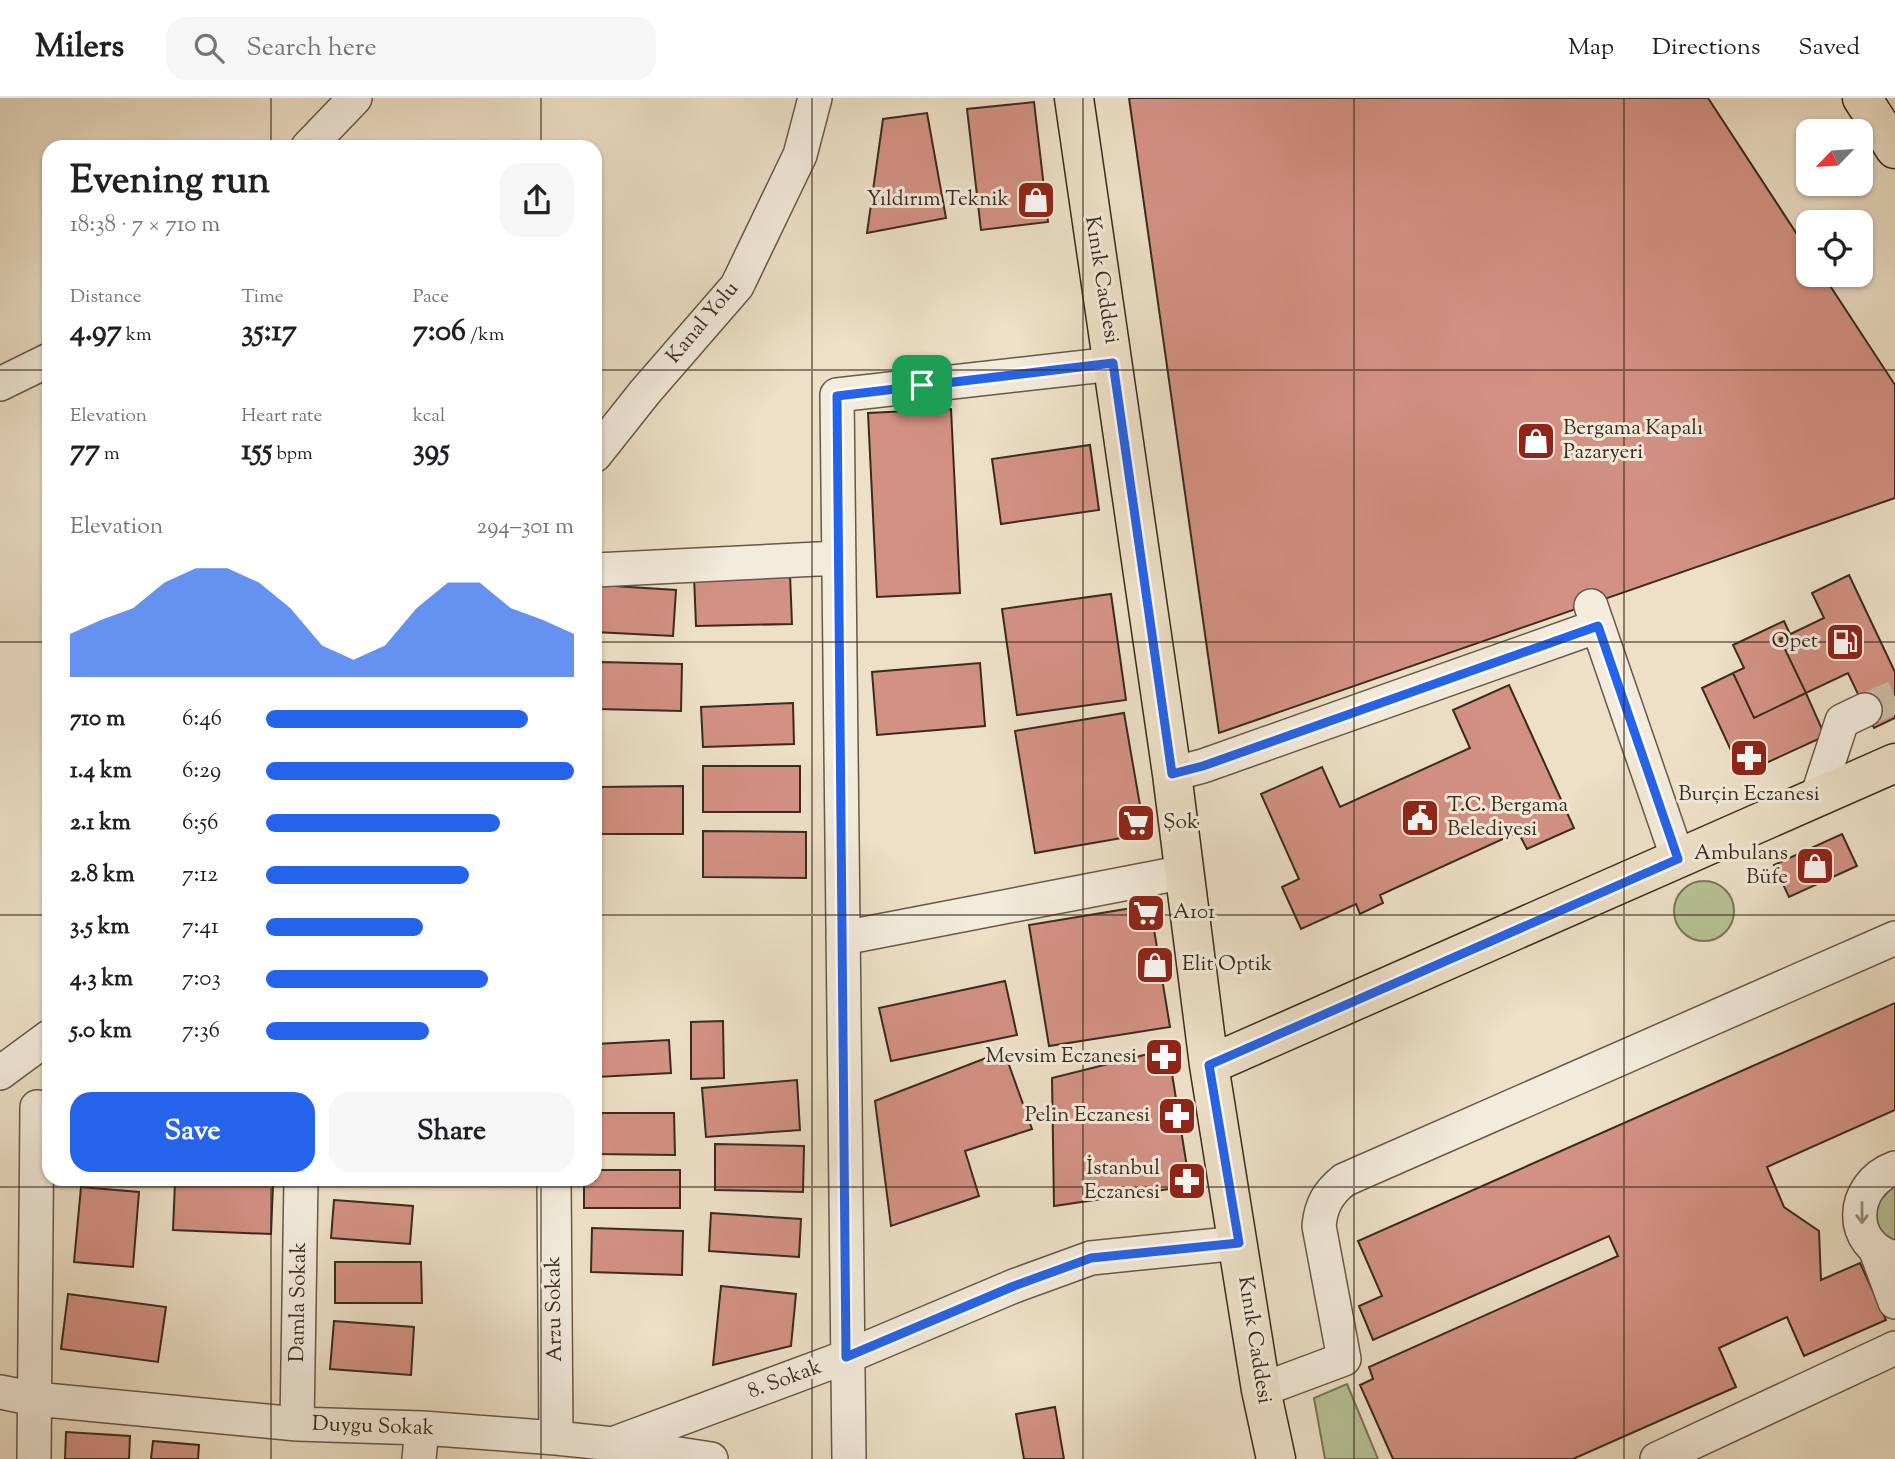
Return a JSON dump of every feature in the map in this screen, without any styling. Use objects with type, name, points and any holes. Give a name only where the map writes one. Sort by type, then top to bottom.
[{"type":"main road","name":"Kınık Caddesi","points":[[1074,98],[1172,774],[1209,1065],[1261,1390],[1276,1459]]},
{"type":"main road","points":[[1862,98],[1895,149]]},
{"type":"main road","points":[[1209,1065],[1895,763]]},
{"type":"street","points":[[315,140],[355,98]]},
{"type":"street","name":"Kanal Yolu","points":[[602,446],[737,286],[800,155],[815,98]]},
{"type":"street","points":[[0,384],[42,363]]},
{"type":"street","points":[[849,1459],[837,396],[1113,363]]},
{"type":"street","points":[[602,570],[838,558]]},
{"type":"street","points":[[1172,774],[1203,766],[1594,616],[1678,859]]},
{"type":"street","points":[[1817,797],[1842,721],[1865,710]]},
{"type":"street","points":[[842,938],[1185,872]]},
{"type":"street","points":[[1261,1390],[1344,1359],[1319,1226],[1324,1200],[1344,1180],[1895,938]]},
{"type":"street","points":[[0,1073],[42,1042]]},
{"type":"street","points":[[34,1459],[37,1107]]},
{"type":"street","points":[[1895,1168],[1872,1181],[1860,1208],[1866,1237],[1885,1253],[1895,1302]]},
{"type":"street","name":"Damla Sokak","points":[[297,1424],[301,1186]]},
{"type":"street","name":"Arzu Sokak","points":[[554,1186],[556,1438]]},
{"type":"street","name":"8. Sokak","points":[[613,1444],[846,1357],[1014,1286],[1091,1258],[1239,1243]]},
{"type":"street","points":[[1657,1459],[1895,1348]]},
{"type":"street","name":"Duygu Sokak","points":[[0,1392],[34,1399],[297,1424],[421,1443],[556,1438],[711,1459]]},
{"type":"green space","points":[[1704,881],[1721,886],[1729,894],[1734,911],[1729,928],[1721,936],[1704,941],[1687,936],[1679,928],[1674,911],[1679,894],[1687,886]]},
{"type":"green space","points":[[1895,1184],[1895,1243],[1881,1232],[1877,1222],[1876,1204]]},
{"type":"green space","points":[[1347,1384],[1378,1459],[1325,1459],[1314,1398]]},
{"type":"building","name":"Bergama Kapalı Pazaryeri","points":[[1129,98],[1708,98],[1796,233],[1796,287],[1831,287],[1895,385],[1895,498],[1219,733]]},
{"type":"building","points":[[1034,102],[1048,222],[981,230],[967,109]]},
{"type":"building","points":[[927,113],[946,218],[867,233],[883,119]]},
{"type":"building","points":[[951,409],[960,593],[877,597],[868,413]]},
{"type":"building","points":[[1090,445],[1099,510],[1001,524],[992,459]]},
{"type":"building","points":[[790,574],[792,624],[696,626],[694,576]]},
{"type":"building","points":[[1849,575],[1895,672],[1895,718],[1874,728],[1848,673],[1806,693],[1780,639],[1824,618],[1812,593]]},
{"type":"building","points":[[602,585],[676,590],[673,636],[602,632]]},
{"type":"building","points":[[1111,594],[1126,700],[1017,715],[1002,609]]},
{"type":"building","points":[[1784,621],[1790,634],[1780,639],[1806,693],[1754,718],[1733,673],[1744,668],[1733,645]]},
{"type":"building","points":[[602,662],[682,664],[681,711],[602,709]]},
{"type":"building","points":[[980,663],[985,726],[877,735],[872,672]]},
{"type":"building","points":[[1733,673],[1754,718],[1806,693],[1825,736],[1742,774],[1702,688]]},
{"type":"building","name":"T.C. Bergama Belediyesi","points":[[1509,685],[1574,828],[1527,849],[1518,832],[1380,895],[1383,903],[1360,914],[1356,904],[1301,929],[1282,887],[1299,879],[1261,794],[1322,767],[1340,807],[1470,748],[1453,710]]},
{"type":"building","points":[[793,703],[794,744],[703,747],[701,707]]},
{"type":"building","points":[[1124,713],[1145,834],[1035,853],[1015,731]]},
{"type":"building","points":[[703,766],[800,766],[800,812],[703,812]]},
{"type":"building","points":[[683,786],[683,834],[602,834],[602,787]]},
{"type":"building","points":[[703,831],[806,832],[806,878],[703,877]]},
{"type":"building","name":"Ambulans Büfe","points":[[1842,834],[1857,866],[1789,897],[1774,865]]},
{"type":"building","points":[[1150,905],[1170,1027],[1049,1046],[1029,925]]},
{"type":"building","points":[[1005,981],[1017,1035],[891,1061],[879,1008]]},
{"type":"building","points":[[1895,1003],[1895,1110],[1767,1167],[1784,1207],[1819,1231],[1821,1280],[1860,1263],[1886,1320],[1804,1356],[1787,1317],[1719,1348],[1736,1387],[1573,1459],[1393,1459],[1360,1385],[1373,1379],[1369,1367],[1618,1256],[1609,1236],[1373,1340],[1359,1306],[1382,1296],[1358,1241]]},
{"type":"building","points":[[723,1021],[724,1078],[691,1079],[691,1022]]},
{"type":"building","points":[[669,1040],[671,1073],[602,1077],[602,1044]]},
{"type":"building","points":[[1168,1049],[1190,1186],[1054,1206],[1052,1078]]},
{"type":"building","points":[[1004,1051],[1032,1129],[965,1151],[979,1196],[891,1226],[875,1101]]},
{"type":"building","points":[[797,1080],[800,1130],[706,1137],[702,1088]]},
{"type":"building","points":[[602,1113],[674,1113],[675,1155],[602,1154]]},
{"type":"building","points":[[715,1144],[804,1146],[803,1192],[715,1190]]},
{"type":"building","points":[[602,1170],[680,1170],[680,1208],[584,1208],[584,1186],[602,1186]]},
{"type":"building","points":[[175,1186],[273,1186],[271,1234],[173,1230]]},
{"type":"building","points":[[81,1187],[139,1192],[133,1267],[74,1262]]},
{"type":"building","points":[[334,1200],[413,1206],[410,1244],[331,1238]]},
{"type":"building","points":[[711,1213],[801,1219],[799,1257],[709,1251]]},
{"type":"building","points":[[592,1228],[683,1231],[682,1275],[591,1272]]},
{"type":"building","points":[[335,1262],[421,1262],[422,1303],[335,1303]]},
{"type":"building","points":[[721,1286],[796,1294],[791,1346],[713,1365]]},
{"type":"building","points":[[68,1294],[166,1307],[158,1362],[61,1349]]},
{"type":"building","points":[[334,1321],[414,1327],[411,1375],[330,1369]]},
{"type":"building","points":[[1055,1407],[1064,1459],[1024,1459],[1016,1414]]},
{"type":"building","points":[[66,1432],[130,1436],[129,1459],[65,1459]]},
{"type":"building","points":[[153,1441],[199,1445],[198,1459],[151,1459]]},
{"type":"tunnel","points":[[1865,710],[1895,697]]},
{"type":"place","name":"Yıldırım Teknik","points":[[1036,200]]},
{"type":"place","name":"Bergama Kapalı Pazaryeri","points":[[1536,441]]},
{"type":"place","name":"Opet","points":[[1845,642]]},
{"type":"place","name":"Burçin Eczanesi","points":[[1749,758]]},
{"type":"place","name":"T.C. Bergama Belediyesi","points":[[1420,818]]},
{"type":"place","name":"Şok","points":[[1136,823]]},
{"type":"place","name":"Ambulans Büfe","points":[[1815,866]]},
{"type":"place","name":"A101","points":[[1146,913]]},
{"type":"place","name":"Elit Optik","points":[[1155,965]]},
{"type":"place","name":"Mevsim Eczanesi","points":[[1164,1057]]},
{"type":"place","name":"Pelin Eczanesi","points":[[1177,1116]]},
{"type":"place","name":"İstanbul Eczanesi","points":[[1187,1181]]},
{"type":"route","points":[[1113,363],[1172,774],[1203,766],[1598,626],[1678,859],[1209,1065],[1239,1243],[1091,1258],[1014,1286],[846,1357],[837,396],[922,385],[1113,363]]}]
